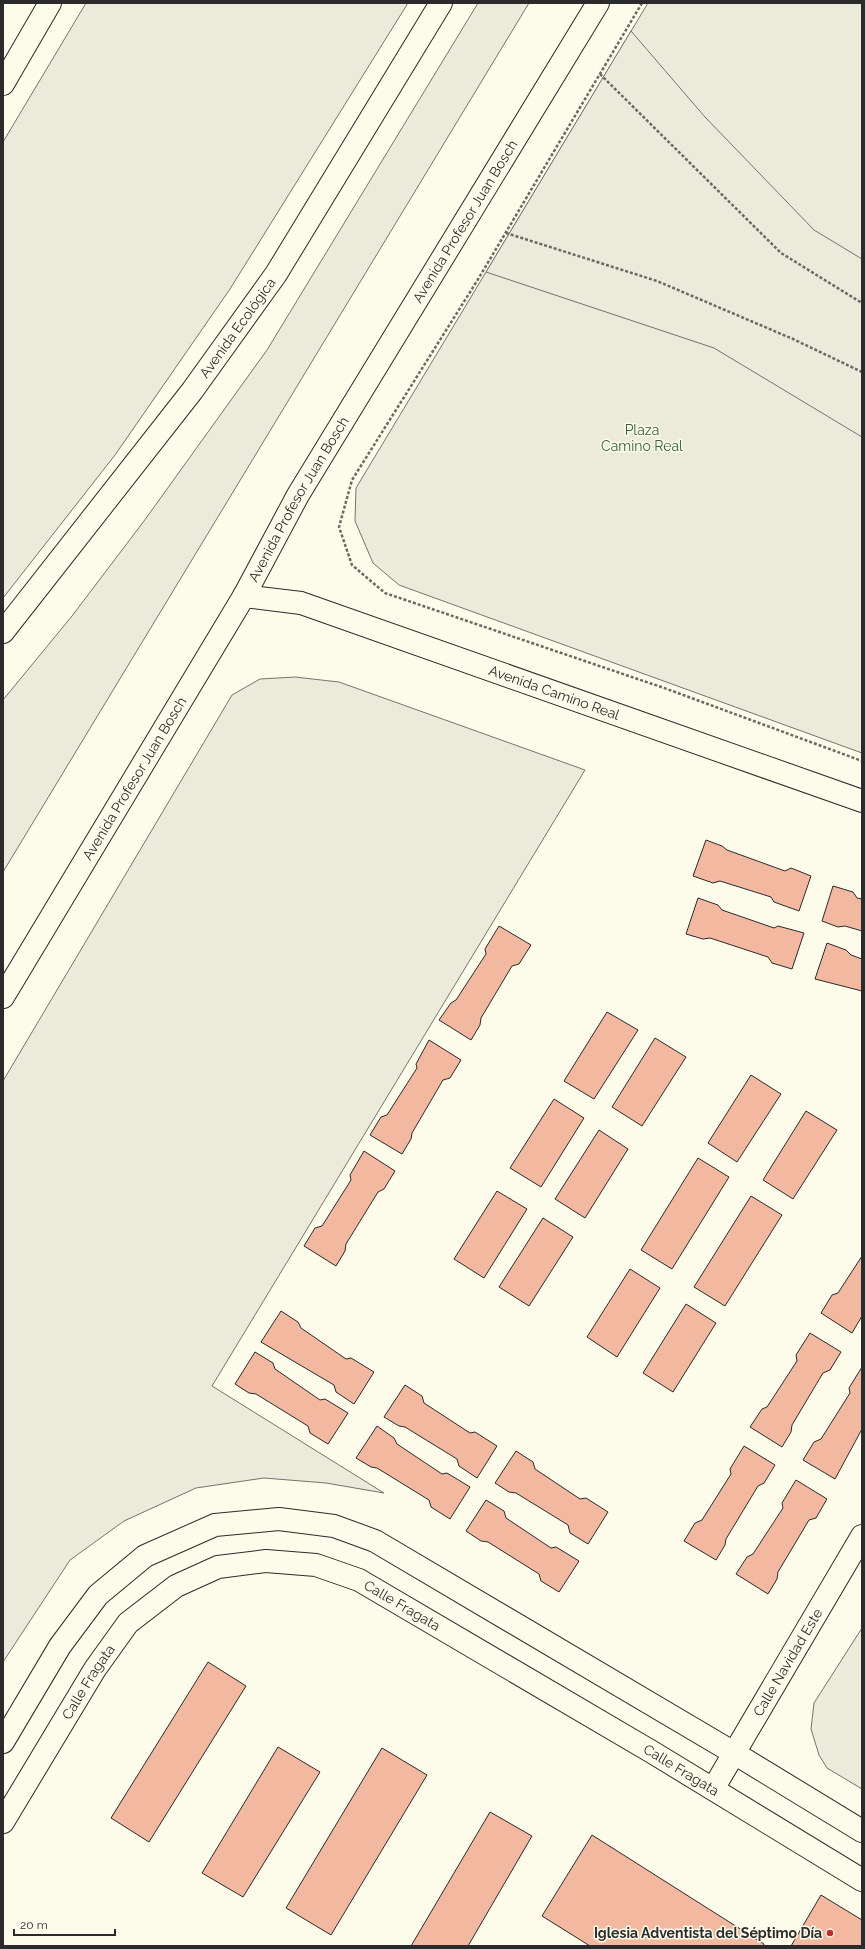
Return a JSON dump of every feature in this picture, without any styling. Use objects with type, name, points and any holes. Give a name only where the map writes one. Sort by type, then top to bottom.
[{"type":"street","points":[[3,84],[50,3]]},
{"type":"street","name":"Avenida Ecológica","points":[[3,632],[192,391],[276,274],[441,3]]},
{"type":"street","name":"Avenida Profesor Juan Bosch","points":[[3,997],[244,596],[298,495],[598,3]]},
{"type":"street","name":"Avenida Camino Real","points":[[244,596],[301,603],[862,801]]},
{"type":"street","points":[[3,1742],[60,1646],[98,1595],[145,1556],[215,1525],[280,1519],[334,1526],[375,1541],[734,1753],[862,1831]]},
{"type":"street","name":"Calle Navidad Este","points":[[713,1789],[862,1536]]},
{"type":"street","name":"Calle Fragata","points":[[3,1822],[95,1669],[128,1623],[176,1586],[218,1567],[266,1561],[316,1565],[359,1580],[713,1789],[862,1880]]},
{"type":"path","points":[[642,3],[478,281],[352,480],[339,527],[352,565],[385,593],[667,690],[862,761]]},
{"type":"path","points":[[600,74],[781,253],[862,303]]},
{"type":"path","points":[[506,233],[656,281],[793,339],[862,372]]},
{"type":"green space","points":[[86,3],[408,3],[230,289],[115,455],[3,598],[3,142]]},
{"type":"green space","points":[[478,3],[529,3],[3,872],[3,700],[72,616],[144,521],[267,350]]},
{"type":"green space","name":"Plaza Camino Real","points":[[648,3],[862,3],[862,753],[399,585],[373,563],[355,521],[356,488]]},
{"type":"green space","points":[[295,677],[339,682],[585,770],[212,1386],[384,1493],[326,1483],[264,1478],[196,1488],[124,1521],[70,1560],[3,1662],[3,1081],[232,695],[260,679]]},
{"type":"green space","points":[[862,1628],[862,1789],[827,1768],[819,1755],[811,1729],[814,1703]]},
{"type":"shaded area","points":[[631,31],[705,117],[814,230],[862,259],[862,437],[714,348],[486,272]]},
{"type":"building","points":[[706,840],[722,846],[727,850],[785,871],[791,868],[811,876],[799,911],[774,902],[771,897],[720,881],[713,883],[693,876]]},
{"type":"building","points":[[833,886],[853,892],[857,898],[862,899],[862,931],[845,926],[838,927],[822,921]]},
{"type":"building","points":[[698,898],[718,905],[722,910],[774,928],[778,926],[804,933],[792,969],[772,963],[768,957],[710,938],[703,939],[686,934]]},
{"type":"building","points":[[499,926],[531,945],[519,964],[512,966],[481,1018],[480,1025],[471,1040],[439,1020],[451,1003],[456,1000],[486,954],[485,949]]},
{"type":"building","points":[[827,943],[846,950],[851,955],[862,959],[862,991],[815,979]]},
{"type":"building","points":[[607,1012],[638,1030],[594,1099],[564,1081]]},
{"type":"building","points":[[655,1038],[686,1057],[642,1126],[612,1107]]},
{"type":"building","points":[[429,1040],[461,1060],[450,1078],[443,1080],[412,1133],[411,1139],[402,1154],[370,1135],[381,1117],[387,1115],[417,1068],[416,1064]]},
{"type":"building","points":[[751,1075],[781,1094],[737,1162],[708,1143]]},
{"type":"building","points":[[554,1099],[584,1118],[541,1187],[510,1168]]},
{"type":"building","points":[[806,1111],[837,1130],[793,1199],[763,1180]]},
{"type":"building","points":[[599,1130],[628,1149],[585,1218],[555,1199]]},
{"type":"building","points":[[364,1151],[395,1171],[384,1189],[378,1192],[346,1244],[345,1251],[336,1266],[304,1246],[315,1228],[322,1226],[351,1180],[350,1175]]},
{"type":"building","points":[[698,1158],[729,1177],[672,1269],[641,1250]]},
{"type":"building","points":[[497,1191],[527,1209],[484,1278],[454,1259]]},
{"type":"building","points":[[751,1196],[782,1215],[725,1306],[694,1287]]},
{"type":"building","points":[[543,1218],[573,1237],[529,1306],[499,1287]]},
{"type":"building","points":[[862,1256],[862,1316],[852,1333],[821,1313],[832,1295],[838,1293]]},
{"type":"building","points":[[630,1269],[660,1288],[617,1357],[587,1337]]},
{"type":"building","points":[[686,1304],[716,1323],[673,1392],[643,1373]]},
{"type":"building","points":[[281,1311],[298,1322],[301,1328],[346,1359],[351,1358],[374,1372],[354,1404],[336,1392],[334,1385],[261,1342]]},
{"type":"building","points":[[810,1333],[841,1352],[830,1370],[823,1373],[792,1425],[791,1432],[782,1447],[750,1427],[762,1409],[767,1407],[797,1361],[796,1355]]},
{"type":"building","points":[[255,1352],[273,1363],[275,1369],[320,1400],[325,1399],[348,1413],[328,1444],[310,1433],[308,1426],[256,1394],[249,1393],[235,1384]]},
{"type":"building","points":[[862,1367],[862,1429],[835,1479],[803,1460],[814,1442],[821,1439],[850,1393],[849,1388]]},
{"type":"building","points":[[405,1385],[422,1396],[424,1403],[470,1433],[475,1432],[497,1446],[477,1478],[459,1466],[457,1459],[405,1427],[399,1426],[384,1417]]},
{"type":"building","points":[[377,1426],[394,1438],[397,1444],[442,1474],[447,1473],[470,1487],[450,1519],[431,1507],[429,1500],[377,1468],[371,1467],[356,1458]]},
{"type":"building","points":[[744,1446],[775,1465],[764,1483],[758,1486],[726,1539],[725,1545],[716,1560],[684,1541],[695,1523],[702,1520],[731,1474],[730,1469]]},
{"type":"building","points":[[516,1451],[533,1462],[535,1469],[580,1499],[586,1498],[608,1512],[588,1544],[570,1533],[568,1525],[516,1493],[509,1492],[495,1483]]},
{"type":"building","points":[[796,1480],[827,1499],[816,1518],[809,1520],[778,1572],[777,1579],[768,1594],[736,1574],[747,1557],[753,1554],[783,1508],[782,1503]]},
{"type":"building","points":[[486,1500],[504,1511],[506,1518],[551,1548],[556,1547],[579,1561],[559,1592],[541,1581],[539,1574],[488,1542],[481,1541],[466,1531]]},
{"type":"building","points":[[208,1662],[246,1686],[149,1842],[111,1818]]},
{"type":"building","points":[[278,1747],[320,1772],[243,1897],[202,1873]]},
{"type":"building","points":[[382,1748],[427,1775],[331,1935],[286,1908]]},
{"type":"building","points":[[490,1812],[532,1836],[468,1946],[411,1946]]},
{"type":"building","points":[[592,1835],[764,1944],[763,1946],[590,1946],[542,1916]]},
{"type":"building","name":"Iglesia Adventista del Séptimo Día","points":[[821,1895],[862,1920],[862,1946],[791,1946]]},
{"type":"place","name":"Iglesia Adventista del Séptimo Día","points":[[830,1933]]}]
